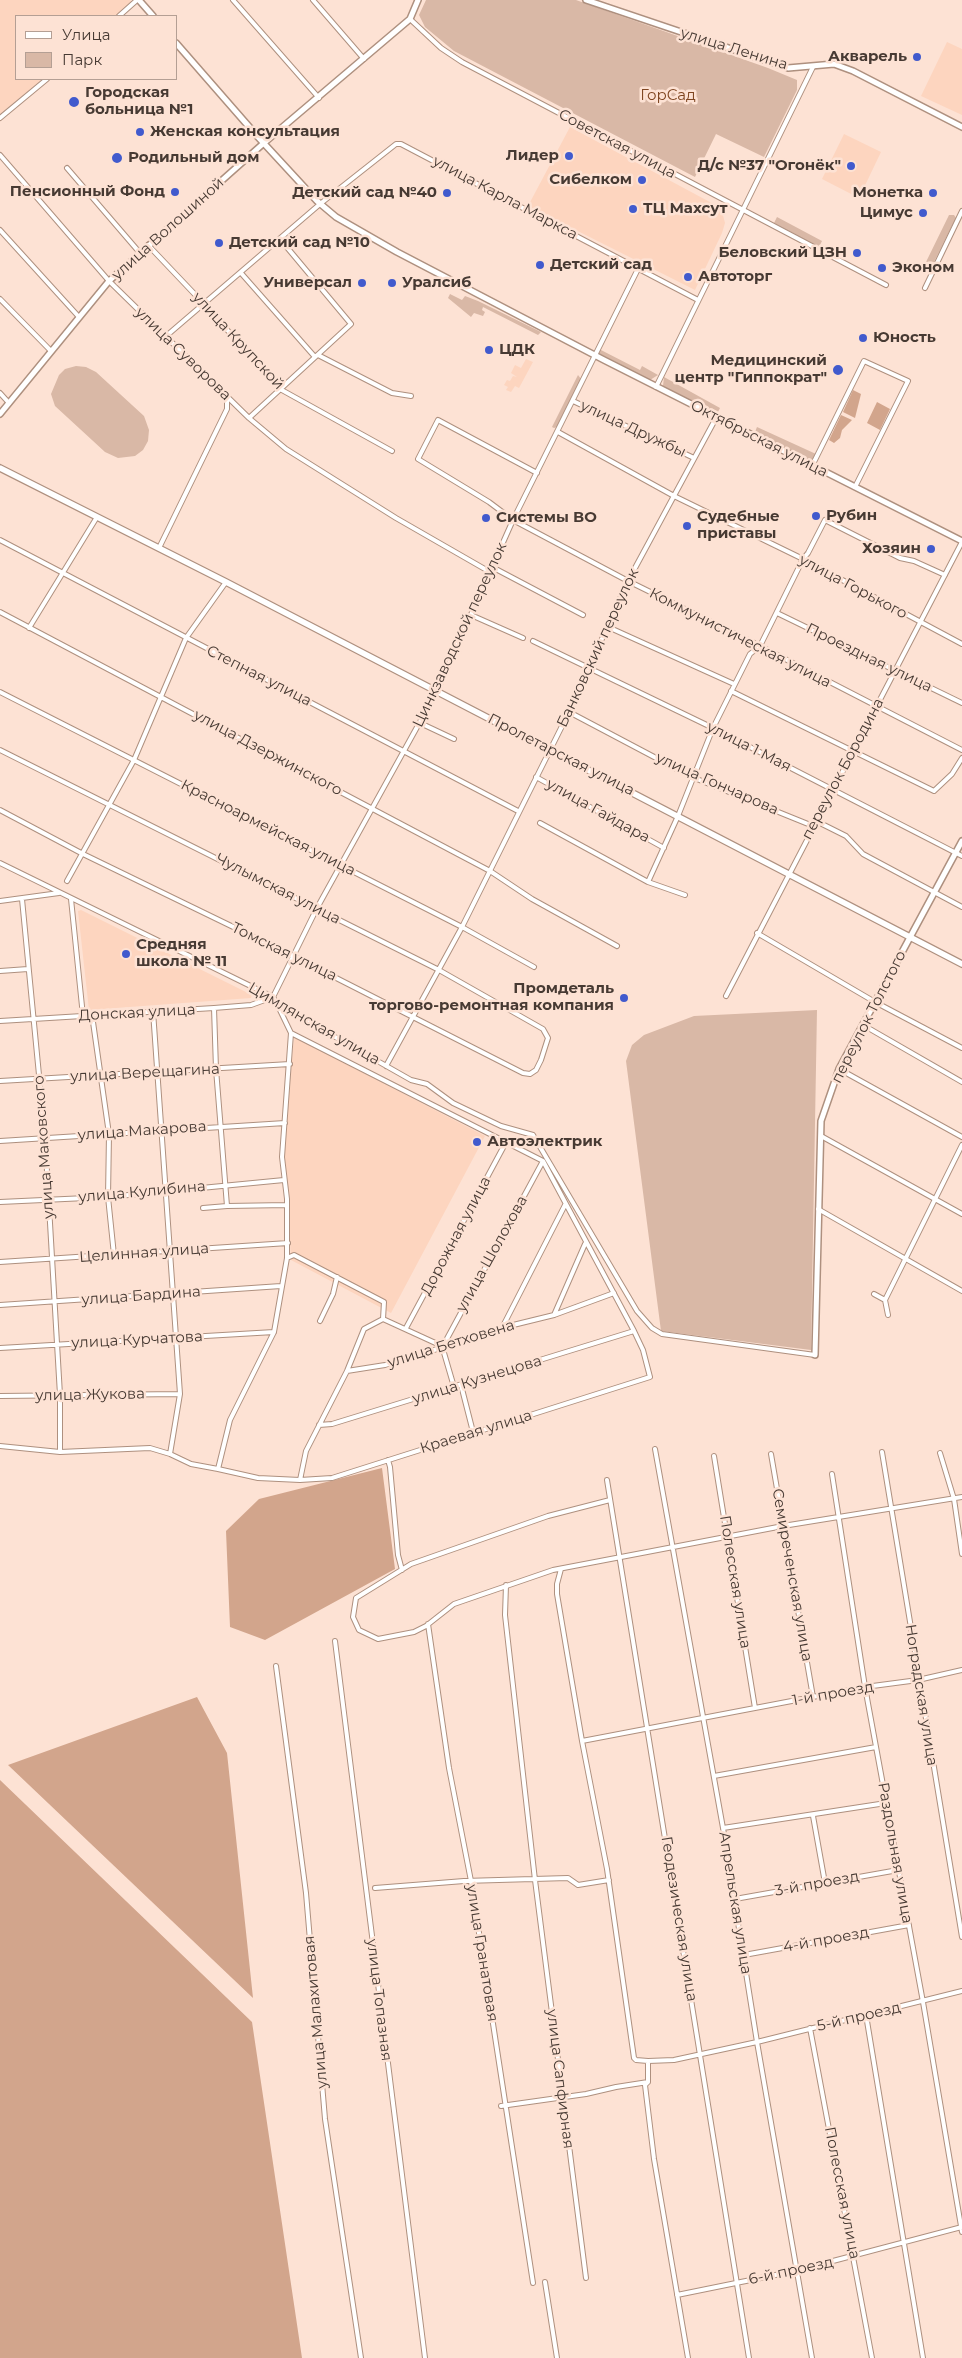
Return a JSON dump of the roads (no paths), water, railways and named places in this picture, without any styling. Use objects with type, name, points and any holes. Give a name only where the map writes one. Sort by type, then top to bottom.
[{"type":"main road","name":"Пролетарская улица","points":[[0,468],[226,582],[962,964]]},
{"type":"street","points":[[120,15],[138,0],[152,15]]},
{"type":"street","points":[[233,0],[319,98]]},
{"type":"street","points":[[313,0],[364,59]]},
{"type":"street","name":"улица Волошиной","points":[[0,414],[109,281],[265,142],[410,19],[418,0]]},
{"type":"street","name":"улица Ленина","points":[[586,0],[788,68],[834,64],[853,71],[962,127]]},
{"type":"street","name":"Советская улица","points":[[410,19],[441,48],[462,62],[886,285]]},
{"type":"street","name":"Октябрьская улица","points":[[178,45],[258,137],[265,142],[320,204],[336,217],[397,252],[716,418],[962,542]]},
{"type":"street","points":[[656,386],[813,67]]},
{"type":"street","points":[[0,118],[46,80]]},
{"type":"street","name":"улица Карла Маркса","points":[[320,204],[383,152],[396,144],[402,144],[698,300]]},
{"type":"street","name":"улица Суворова","points":[[0,155],[109,281],[249,418],[286,449],[396,518],[490,572]]},
{"type":"street","points":[[67,168],[140,253]]},
{"type":"street","points":[[165,337],[320,204]]},
{"type":"street","points":[[925,288],[962,211]]},
{"type":"street","points":[[0,230],[79,317]]},
{"type":"street","points":[[249,418],[351,324],[280,239]]},
{"type":"street","name":"улица Крупской","points":[[148,245],[280,389],[392,451]]},
{"type":"street","name":"Цинкзаводской переулок","points":[[273,997],[317,908],[437,691],[513,520],[638,269]]},
{"type":"street","points":[[241,273],[316,356],[392,393],[411,396]]},
{"type":"street","points":[[0,299],[51,351]]},
{"type":"street","points":[[812,466],[864,361],[908,381],[854,487]]},
{"type":"street","points":[[0,393],[9,403]]},
{"type":"street","points":[[158,548],[227,409],[227,397]]},
{"type":"street","name":"улица Дружбы","points":[[573,401],[694,458]]},
{"type":"street","points":[[227,409],[240,409]]},
{"type":"street","name":"Банковский переулок","points":[[386,1066],[462,927],[518,810],[569,712],[628,581],[716,418]]},
{"type":"street","name":"Коммунистическая улица","points":[[537,473],[438,420],[418,459],[489,502],[513,520],[628,581],[760,646],[962,750]]},
{"type":"street","name":"улица Горького","points":[[558,432],[674,496],[803,559],[962,644]]},
{"type":"street","points":[[29,628],[61,572],[97,517]]},
{"type":"street","points":[[648,882],[662,847],[678,816],[713,728],[734,684],[750,654],[760,646],[803,559],[825,520],[900,558],[914,560],[945,575]]},
{"type":"street","name":"Степная улица","points":[[0,540],[518,810]]},
{"type":"street","name":"переулок Бородина","points":[[726,996],[788,873],[962,542]]},
{"type":"street","points":[[492,567],[582,615]]},
{"type":"street","points":[[67,881],[112,804],[134,760],[186,638],[226,582]]},
{"type":"street","name":"улица Дзержинского","points":[[0,612],[374,808],[490,871],[532,899],[617,946]]},
{"type":"street","name":"Проездная улица","points":[[776,613],[962,703]]},
{"type":"street","points":[[471,615],[523,638]]},
{"type":"street","points":[[608,627],[734,684]]},
{"type":"street","name":"улица 1 Мая","points":[[533,641],[713,728],[962,856]]},
{"type":"street","points":[[731,691],[934,791],[952,774],[962,758]]},
{"type":"street","name":"Красноармейская улица","points":[[0,692],[462,927],[534,967]]},
{"type":"street","name":"улица Гончарова","points":[[569,712],[692,777],[813,826]]},
{"type":"street","points":[[420,723],[454,739]]},
{"type":"street","name":"Чулымская улица","points":[[0,750],[112,804],[439,970],[543,1029],[548,1038]]},
{"type":"street","name":"улица Гайдара","points":[[536,777],[662,847]]},
{"type":"street","name":"Томская улица","points":[[0,810],[83,854],[293,956],[523,1074],[530,1074],[536,1070],[548,1038]]},
{"type":"street","points":[[816,821],[846,836],[863,854],[962,907]]},
{"type":"street","points":[[540,822],[648,882],[685,895]]},
{"type":"street","name":"переулок Толстого","points":[[815,1355],[821,1121],[839,1069],[962,841]]},
{"type":"street","name":"Цимлянская улица","points":[[0,863],[273,997],[277,1004],[411,1080],[427,1084],[453,1103],[501,1126],[533,1135],[637,1311],[652,1328],[672,1337],[815,1355]]},
{"type":"street","points":[[0,901],[60,893]]},
{"type":"street","name":"улица Маковского","points":[[22,899],[45,1138],[56,1302],[60,1395],[60,1452]]},
{"type":"street","points":[[71,899],[83,1016]]},
{"type":"street","points":[[757,933],[875,1002],[962,1048]]},
{"type":"street","points":[[0,971],[28,970]]},
{"type":"street","name":"Донская улица","points":[[0,1021],[251,1005],[273,997]]},
{"type":"street","points":[[218,1469],[230,1420],[274,1332],[287,1258],[287,1205],[282,1157],[291,1033],[277,1004]]},
{"type":"street","points":[[214,1008],[216,1069],[228,1206]]},
{"type":"street","points":[[153,1011],[180,1394],[170,1454]]},
{"type":"street","points":[[92,1015],[109,1134],[108,1197],[114,1255]]},
{"type":"street","points":[[863,1025],[962,1082]]},
{"type":"street","points":[[291,1033],[505,1144],[543,1161],[634,1331]]},
{"type":"street","name":"улица Верещагина","points":[[0,1081],[290,1064]]},
{"type":"street","points":[[839,1069],[962,1137]]},
{"type":"street","name":"улица Макарова","points":[[0,1141],[285,1123]]},
{"type":"street","points":[[821,1136],[962,1214]]},
{"type":"street","name":"Дорожная улица","points":[[406,1328],[505,1144]]},
{"type":"street","points":[[888,1315],[885,1300],[962,1145]]},
{"type":"street","name":"улица Шолохова","points":[[442,1346],[543,1161]]},
{"type":"street","name":"улица Кулибина","points":[[0,1202],[108,1197],[284,1180]]},
{"type":"street","points":[[203,1208],[287,1205]]},
{"type":"street","points":[[501,1328],[565,1205]]},
{"type":"street","points":[[818,1209],[904,1260],[962,1291]]},
{"type":"street","name":"Целинная улица","points":[[0,1262],[288,1243]]},
{"type":"street","points":[[554,1315],[586,1244]]},
{"type":"street","points":[[287,1258],[294,1255],[384,1302],[383,1319]]},
{"type":"street","points":[[320,1322],[333,1294],[337,1278]]},
{"type":"street","name":"улица Бардина","points":[[0,1305],[282,1286]]},
{"type":"street","name":"улица Бетховена","points":[[347,1371],[384,1365],[501,1328],[554,1315],[614,1293]]},
{"type":"street","points":[[874,1294],[885,1300]]},
{"type":"street","points":[[300,1480],[306,1451],[347,1371],[364,1329],[383,1319],[442,1346],[454,1388]]},
{"type":"street","name":"Краевая улица","points":[[0,1446],[60,1452],[150,1448],[170,1454],[191,1464],[258,1478],[300,1480],[332,1478],[650,1377],[643,1350],[634,1331]]},
{"type":"street","name":"улица Кузнецова","points":[[319,1425],[332,1424],[454,1388],[634,1331]]},
{"type":"street","name":"улица Курчатова","points":[[0,1348],[274,1332]]},
{"type":"street","points":[[461,1385],[473,1432]]},
{"type":"street","name":"улица Жукова","points":[[0,1396],[180,1394]]},
{"type":"street","name":"Апрельская улица","points":[[655,1449],[723,1828],[795,2271],[812,2358]]},
{"type":"street","name":"Ноградская улица","points":[[882,1452],[918,1680],[962,1937]]},
{"type":"street","points":[[940,1453],[954,1499],[962,1554]]},
{"type":"street","name":"Семиреченская улица","points":[[771,1454],[813,1697]]},
{"type":"street","name":"Полесская улица","points":[[714,1456],[755,1708]]},
{"type":"street","points":[[388,1460],[398,1555],[402,1570]]},
{"type":"street","name":"Раздольная улица","points":[[832,1474],[865,1687],[923,2002],[962,2229]]},
{"type":"street","name":"Геодезическая улица","points":[[607,1480],[749,2358]]},
{"type":"street","points":[[610,1500],[548,1516],[411,1564],[356,1598],[352,1616],[359,1630],[378,1639],[414,1632],[454,1604],[506,1585],[561,1569],[727,1536],[962,1497]]},
{"type":"street","points":[[561,1569],[557,1584],[557,1594],[582,1741],[609,1880],[634,2058],[638,2061],[648,2061],[648,2082],[645,2086],[654,2159],[688,2358]]},
{"type":"street","name":"улица Сапфирная","points":[[506,1585],[505,1615],[534,1880],[586,2278]]},
{"type":"street","name":"улица Гранатовая","points":[[428,1624],[454,1801],[471,1881],[503,2106],[532,2283]]},
{"type":"street","name":"улица Топазная","points":[[335,1641],[425,2358]]},
{"type":"street","name":"улица Малахитовая","points":[[276,1666],[306,1893],[325,2119],[361,2358]]},
{"type":"street","name":"1-й проезд","points":[[582,1741],[865,1687],[918,1680],[962,1670]]},
{"type":"street","points":[[714,1776],[876,1747]]},
{"type":"street","points":[[723,1828],[813,1816],[886,1803]]},
{"type":"street","points":[[813,1816],[825,1883]]},
{"type":"street","name":"3-й проезд","points":[[735,1899],[898,1870]]},
{"type":"street","points":[[375,1888],[471,1881],[568,1878],[578,1885],[609,1880]]},
{"type":"street","name":"4-й проезд","points":[[744,1955],[909,1925]]},
{"type":"street","name":"5-й проезд","points":[[648,2061],[674,2060],[757,2042],[962,1991]]},
{"type":"street","points":[[866,2015],[924,2358]]},
{"type":"street","name":"Полесская улица","points":[[810,2028],[872,2358]]},
{"type":"street","points":[[503,2106],[562,2098],[648,2082]]},
{"type":"street","name":"6-й проезд","points":[[677,2295],[795,2271],[962,2229]]},
{"type":"street","points":[[545,2282],[557,2358]]},
{"type":"place","name":"Акварель","points":[[917,57]]},
{"type":"place","name":"Городская больница №1","points":[[74,102]]},
{"type":"place","name":"Женская консультация","points":[[140,132]]},
{"type":"place","name":"Лидер","points":[[569,156]]},
{"type":"place","name":"Родильный дом","points":[[117,158]]},
{"type":"place","name":"Д/с №37 \"Огонёк\"","points":[[851,166]]},
{"type":"place","name":"Сибелком","points":[[642,180]]},
{"type":"place","name":"Пенсионный Фонд","points":[[175,192]]},
{"type":"place","name":"Детский сад №40","points":[[447,193]]},
{"type":"place","name":"Монетка","points":[[933,193]]},
{"type":"place","name":"ТЦ Махсут","points":[[633,209]]},
{"type":"place","name":"Цимус","points":[[923,213]]},
{"type":"place","name":"Детский сад №10","points":[[219,243]]},
{"type":"place","name":"Беловский ЦЗН","points":[[857,253]]},
{"type":"place","name":"Детский сад","points":[[540,265]]},
{"type":"place","name":"Эконом","points":[[882,268]]},
{"type":"place","name":"Автоторг","points":[[688,277]]},
{"type":"place","name":"Универсал","points":[[362,283]]},
{"type":"place","name":"Уралсиб","points":[[392,283]]},
{"type":"place","name":"Юность","points":[[863,338]]},
{"type":"place","name":"ЦДК","points":[[489,350]]},
{"type":"place","name":"Медицинский центр \"Гиппократ\"","points":[[838,370]]},
{"type":"place","name":"Рубин","points":[[816,516]]},
{"type":"place","name":"Системы ВО","points":[[486,518]]},
{"type":"place","name":"Судебные приставы","points":[[687,526]]},
{"type":"place","name":"Хозяин","points":[[931,549]]},
{"type":"place","name":"Средняя школа № 11","points":[[126,954]]},
{"type":"place","name":"Промдеталь торгово-ремонтная компания","points":[[624,998]]},
{"type":"place","name":"Автоэлектрик","points":[[477,1142]]},
{"type":"park label","name":"ГорСад","points":[[668,96]]}]
